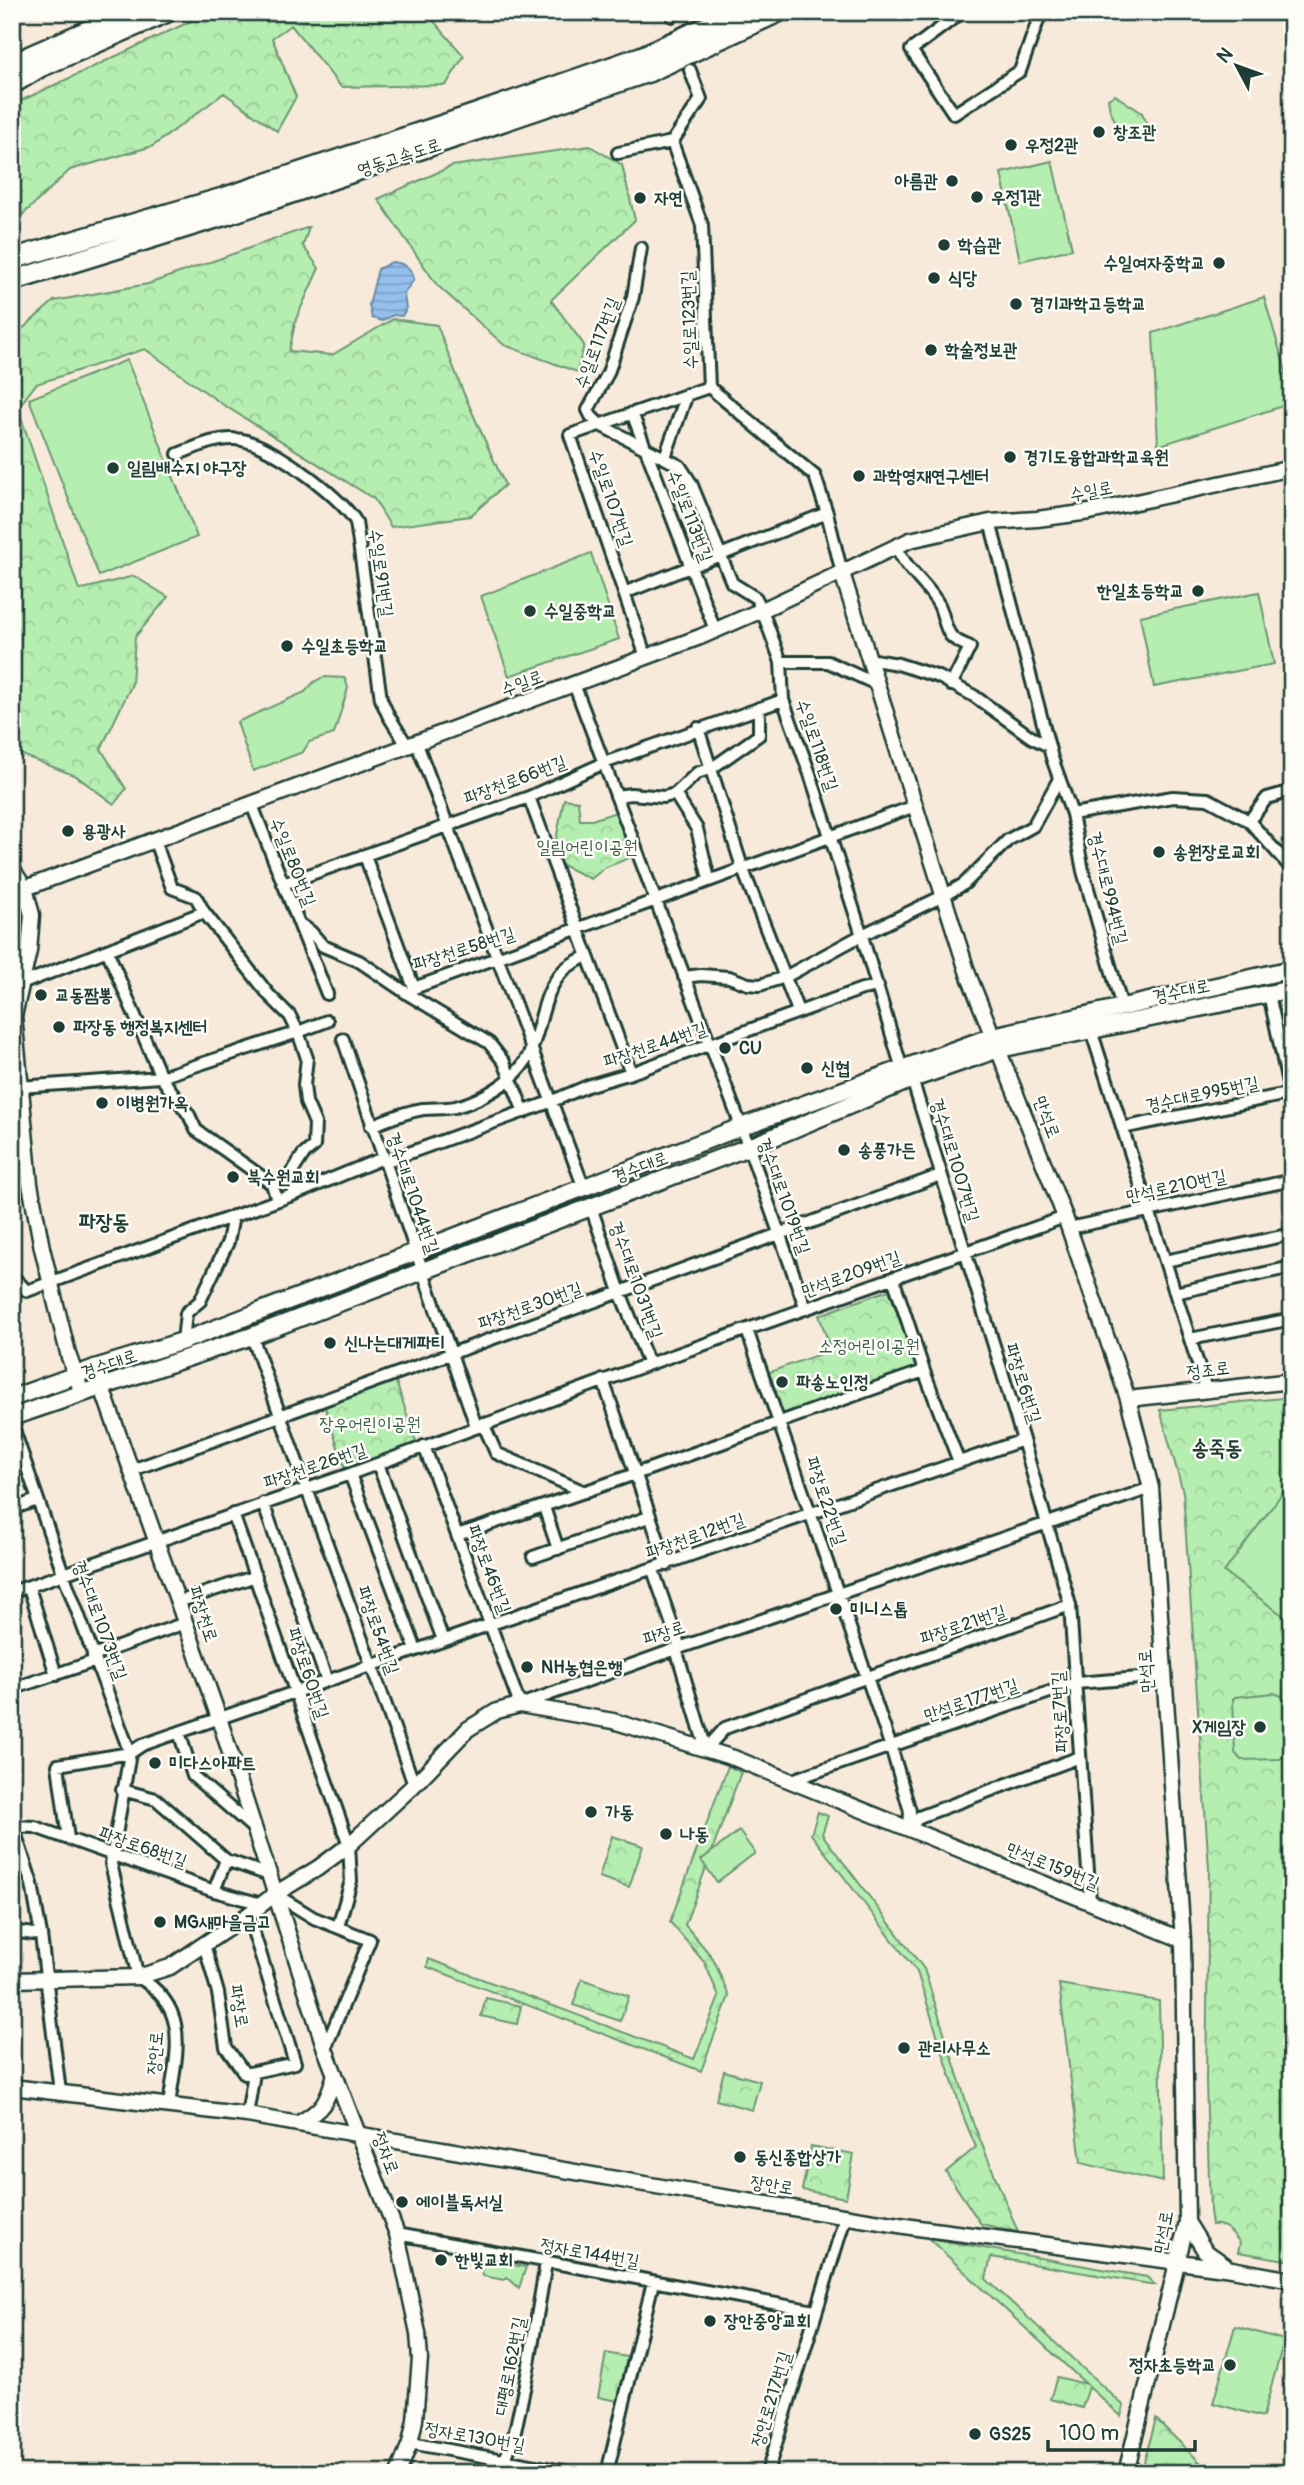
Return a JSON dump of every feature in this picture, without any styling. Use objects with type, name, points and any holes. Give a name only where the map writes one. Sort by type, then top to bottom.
[{"type":"highway","points":[[12,84],[35,62],[131,12]]},
{"type":"highway","points":[[12,67],[35,62],[167,12]]},
{"type":"highway","name":"영동고속도로","points":[[12,259],[223,198],[473,115],[643,56],[738,12]]},
{"type":"highway","name":"영동고속도로","points":[[12,281],[229,214],[648,72],[778,12]]},
{"type":"main road","name":"경수대로","points":[[912,1074],[944,1058],[944,1053],[1053,1030],[1122,1007],[1292,969]]},
{"type":"main road","name":"경수대로","points":[[1053,1030],[1091,1030],[1292,989]]},
{"type":"main road","name":"경수대로","points":[[12,1398],[95,1368],[183,1341],[584,1188],[744,1136],[996,1043]]},
{"type":"main road","name":"경수대로","points":[[12,1417],[252,1336],[422,1272],[590,1207],[744,1136]]},
{"type":"street","points":[[962,12],[911,50],[954,114],[1020,71],[1041,12]]},
{"type":"street","points":[[1281,12],[1292,19]]},
{"type":"street","points":[[618,153],[672,142],[701,99],[690,70]]},
{"type":"street","name":"수일로123번길","points":[[672,142],[702,225],[709,387],[815,476],[842,573]]},
{"type":"street","name":"수일로117번길","points":[[600,425],[588,410],[608,373],[634,298],[641,248]]},
{"type":"street","name":"수일로107번길","points":[[646,657],[570,435],[709,387]]},
{"type":"street","points":[[665,457],[687,394]]},
{"type":"street","name":"수일로113번길","points":[[632,413],[715,630]]},
{"type":"street","points":[[600,425],[680,466],[686,474],[732,583],[755,598],[762,610]]},
{"type":"street","name":"수일로91번길","points":[[178,454],[215,440],[237,439],[253,442],[269,449],[349,510],[355,522],[360,546],[381,699],[388,715],[412,745],[447,824],[584,1188]]},
{"type":"street","name":"수일로","points":[[18,891],[715,630],[910,540],[990,522],[1090,512],[1292,468]]},
{"type":"street","points":[[625,593],[827,513]]},
{"type":"street","name":"경수대로994번길","points":[[990,522],[1049,746],[1072,814],[1083,871],[1122,1007]]},
{"type":"street","points":[[897,547],[902,560],[929,589],[940,607],[952,638],[970,647],[951,685]]},
{"type":"street","name":"만석로","points":[[842,573],[968,974],[1067,1223],[1128,1399],[1151,1488],[1166,1676],[1182,1940],[1187,2222],[1126,2473]]},
{"type":"street","name":"수일로118번길","points":[[762,610],[781,662],[782,700],[810,774],[862,934]]},
{"type":"street","points":[[868,659],[898,664],[939,677],[974,696],[1031,737],[1049,746]]},
{"type":"street","points":[[781,662],[828,663],[876,684]]},
{"type":"street","name":"경수대로1019번길","points":[[574,684],[806,1309]]},
{"type":"street","name":"파장천로66번길","points":[[283,884],[529,797],[604,763],[782,700]]},
{"type":"street","points":[[616,796],[631,794],[664,797],[675,794],[697,774],[712,768],[759,735],[760,708]]},
{"type":"street","points":[[698,728],[742,867],[798,1011]]},
{"type":"street","points":[[684,977],[729,977],[760,985],[785,977],[862,934],[943,896],[964,884],[1008,840],[1033,826],[1059,779]]},
{"type":"street","points":[[1249,821],[1267,798],[1292,791]]},
{"type":"street","points":[[675,794],[697,829],[709,879]]},
{"type":"street","points":[[529,797],[631,1073]]},
{"type":"street","points":[[1072,814],[1173,797],[1208,799],[1249,821],[1292,869]]},
{"type":"street","name":"수일로80번길","points":[[252,805],[300,924],[311,932],[323,947],[359,961],[489,1043],[504,1062],[510,1079]]},
{"type":"street","name":"파장천로58번길","points":[[365,856],[414,988],[915,806]]},
{"type":"street","points":[[154,839],[172,888],[196,897],[204,912],[269,995],[290,1016],[307,1058],[304,1085],[306,1102],[315,1122],[314,1146],[303,1155],[289,1177],[272,1184]]},
{"type":"street","points":[[12,869],[18,891],[32,915],[29,951],[14,1016],[15,1070],[19,1087],[19,1139],[50,1282],[82,1393]]},
{"type":"street","points":[[21,984],[204,912]]},
{"type":"street","points":[[300,924],[327,994]]},
{"type":"street","name":"경수대로1007번길","points":[[862,934],[877,986],[912,1074],[965,1252]]},
{"type":"street","points":[[107,950],[161,1077],[189,1115],[196,1130],[272,1184],[277,1200]]},
{"type":"street","points":[[524,1112],[510,1079],[532,1049],[546,996],[555,981],[565,968],[586,956]]},
{"type":"street","name":"파장천로44번길","points":[[50,1282],[383,1160],[524,1112],[590,1085],[631,1073],[798,1011],[877,986]]},
{"type":"street","points":[[1269,993],[1291,1095]]},
{"type":"street","points":[[19,1087],[161,1077],[327,1021]]},
{"type":"street","points":[[1091,1030],[1206,1389]]},
{"type":"street","name":"경수대로1044번길","points":[[343,1040],[450,1354],[480,1424]]},
{"type":"street","name":"경수대로1044번길","points":[[371,1126],[395,1116],[424,1109],[455,1107],[478,1099],[510,1079]]},
{"type":"street","name":"경수대로995번길","points":[[1122,1128],[1291,1095]]},
{"type":"street","name":"파장천로30번길","points":[[132,1470],[940,1175]]},
{"type":"street","points":[[289,1177],[295,1194]]},
{"type":"street","name":"만석로210번길","points":[[1067,1223],[1292,1180]]},
{"type":"street","name":"경수대로1031번길","points":[[590,1207],[649,1364]]},
{"type":"street","points":[[183,1341],[186,1313],[200,1301],[228,1242],[233,1216]]},
{"type":"street","name":"만석로209번길","points":[[649,1364],[965,1252],[1067,1223]]},
{"type":"street","points":[[1165,1261],[1292,1234]]},
{"type":"street","name":"파장로6번길","points":[[965,1252],[1046,1524]]},
{"type":"street","points":[[1175,1293],[1292,1267]]},
{"type":"street","points":[[12,1276],[27,1291],[50,1282]]},
{"type":"street","points":[[893,1278],[924,1371],[959,1462]]},
{"type":"street","points":[[1190,1339],[1292,1318]]},
{"type":"street","name":"파장로22번길","points":[[747,1330],[839,1593]]},
{"type":"street","name":"파장로54번길","points":[[252,1336],[414,1785]]},
{"type":"street","name":"파장천로26번길","points":[[12,1592],[378,1464],[480,1424],[649,1364]]},
{"type":"street","name":"파장천로","points":[[95,1368],[219,1718],[275,1894]]},
{"type":"street","points":[[457,1535],[544,1507],[924,1371]]},
{"type":"street","points":[[603,1380],[667,1565]]},
{"type":"street","name":"정조로","points":[[1128,1399],[1292,1381]]},
{"type":"street","name":"경수대로1073번길","points":[[12,1424],[63,1573],[130,1753]]},
{"type":"street","points":[[480,1424],[496,1453],[585,1492]]},
{"type":"street","name":"파장천로12번길","points":[[68,1839],[58,1765],[130,1753],[142,1745],[179,1732],[1023,1440]]},
{"type":"street","name":"파장로46번길","points":[[424,1446],[520,1705]]},
{"type":"street","points":[[378,1464],[443,1640]]},
{"type":"street","points":[[350,1474],[416,1650]]},
{"type":"street","name":"파장로","points":[[12,1980],[138,1977],[170,1967],[349,1845],[414,1785],[468,1729],[497,1711],[1151,1488]]},
{"type":"street","points":[[12,1509],[37,1500]]},
{"type":"street","points":[[263,1503],[327,1681]]},
{"type":"street","points":[[544,1507],[558,1549]]},
{"type":"street","name":"파장로60번길","points":[[233,1514],[349,1845],[351,1881],[338,1927]]},
{"type":"street","points":[[533,1557],[649,1517]]},
{"type":"street","name":"파장로7번길","points":[[1046,1524],[1070,1605],[1090,1901]]},
{"type":"street","points":[[653,1570],[706,1749]]},
{"type":"street","points":[[178,1602],[256,1576]]},
{"type":"street","points":[[29,1587],[56,1675]]},
{"type":"street","points":[[839,1593],[891,1746],[910,1811],[909,1829]]},
{"type":"street","name":"파장로21번길","points":[[706,1749],[725,1728],[1070,1605]]},
{"type":"street","points":[[12,1689],[56,1675],[185,1623]]},
{"type":"street","name":"만석로177번길","points":[[792,1780],[1076,1683],[1166,1676]]},
{"type":"street","name":"만석로159번길","points":[[520,1705],[613,1721],[706,1749],[792,1780],[1182,1940]]},
{"type":"street","points":[[179,1732],[193,1776],[257,1832]]},
{"type":"street","points":[[130,1753],[111,1864],[138,1977]]},
{"type":"street","points":[[909,1829],[919,1817],[1080,1756]]},
{"type":"street","points":[[122,1790],[156,1799],[226,1860],[269,1875]]},
{"type":"street","points":[[13,1825],[32,1884],[41,1935],[60,2092]]},
{"type":"street","name":"파장로68번길","points":[[13,1825],[35,1827],[214,1891],[262,1903]]},
{"type":"street","points":[[214,1891],[226,1860]]},
{"type":"street","points":[[275,1894],[314,1918],[370,1940],[325,2049]]},
{"type":"street","name":"정자로","points":[[275,1894],[325,2049],[397,2234],[418,2333],[420,2359],[415,2420],[410,2443],[398,2473]]},
{"type":"street","name":"파장로","points":[[204,1944],[218,1993],[226,2047],[245,2074],[295,2063],[248,1915]]},
{"type":"street","points":[[12,1931],[41,1935]]},
{"type":"street","name":"장안로","points":[[138,1977],[153,1985],[176,2020],[178,2039],[169,2105]]},
{"type":"street","points":[[247,2115],[254,2073]]},
{"type":"street","points":[[298,2124],[317,2113],[328,2099],[335,2074]]},
{"type":"street","name":"장안로","points":[[12,2087],[247,2115],[918,2228],[1233,2269],[1292,2280]]},
{"type":"street","points":[[373,2171],[374,2156],[391,2139]]},
{"type":"street","name":"장안로217번길","points":[[767,2473],[846,2215]]},
{"type":"street","points":[[1187,2222],[1205,2252],[1233,2269]]},
{"type":"street","name":"정자로144번길","points":[[397,2234],[815,2311]]},
{"type":"street","name":"대평로162번길","points":[[500,2473],[506,2460],[528,2370],[546,2263]]},
{"type":"street","name":"정자로144번길","points":[[607,2473],[653,2282]]},
{"type":"street","name":"정자로130번길","points":[[410,2443],[575,2473]]},
{"type":"green space","points":[[210,12],[426,12],[464,56],[446,85],[341,87],[291,25],[272,38],[296,97],[277,131],[224,93],[153,146],[70,170],[12,225],[12,105]]},
{"type":"green space","points":[[1115,95],[1142,113],[1150,130],[1126,142],[1110,111],[1108,99]]},
{"type":"green space","points":[[590,146],[622,165],[635,220],[551,300],[584,345],[577,372],[504,345],[437,285],[378,199],[452,166]]},
{"type":"green space","points":[[1052,161],[1072,249],[1020,261],[1001,173]]},
{"type":"green space","points":[[309,227],[303,246],[319,268],[296,319],[289,351],[332,355],[393,319],[437,325],[464,394],[505,485],[470,516],[391,527],[374,499],[222,404],[145,349],[36,384],[18,408],[79,590],[134,576],[168,597],[135,637],[132,684],[101,749],[126,789],[114,804],[76,776],[12,751],[12,578],[21,521],[12,504],[12,338],[54,301],[148,284]]},
{"type":"green space","points":[[1264,297],[1292,392],[1292,403],[1158,446],[1153,333]]},
{"type":"green space","name":"일림배수지 야구장","points":[[127,360],[197,537],[99,576],[29,399]]},
{"type":"green space","points":[[591,553],[619,639],[509,676],[481,596]]},
{"type":"green space","points":[[1259,592],[1274,664],[1154,687],[1140,616]]},
{"type":"green space","points":[[323,677],[345,678],[348,688],[334,734],[309,742],[303,752],[253,771],[237,722],[305,692]]},
{"type":"green space","name":"일림어린이공원","points":[[564,799],[578,801],[580,820],[592,820],[616,812],[632,857],[604,868],[591,879],[560,864],[555,845]]},
{"type":"green space","name":"소정어린이공원","points":[[889,1290],[917,1369],[783,1417],[767,1373],[831,1350],[819,1315]]},
{"type":"green space","name":"장우어린이공원","points":[[395,1379],[417,1444],[345,1469],[324,1404]]},
{"type":"green space","points":[[1292,1397],[1292,2261],[1238,2252],[1240,2243],[1231,2232],[1225,2227],[1212,2225],[1206,2082],[1209,1868],[1183,1492],[1160,1410]]},
{"type":"green space","points":[[1292,1480],[1292,1622],[1224,1572]]},
{"type":"green space","name":"X게임장","points":[[1274,1693],[1282,1696],[1285,1701],[1288,1753],[1280,1759],[1241,1760],[1235,1753],[1233,1699]]},
{"type":"green space","points":[[728,1766],[741,1772],[685,1925],[713,1958],[729,1996],[701,2071],[427,1967],[429,1959],[694,2059],[719,1997],[705,1963],[670,1922]]},
{"type":"green space","points":[[818,1812],[828,1816],[822,1834],[924,1969],[972,2120],[1018,2232],[981,2224],[946,2172],[976,2147],[965,2121],[917,1972],[811,1834]]},
{"type":"green space","points":[[739,1831],[755,1853],[717,1882],[701,1860]]},
{"type":"green space","points":[[612,1836],[643,1846],[629,1887],[599,1877]]},
{"type":"green space","points":[[582,1979],[629,1996],[620,2021],[573,2005]]},
{"type":"green space","points":[[1059,1984],[1159,2001],[1163,2182],[1081,2163]]},
{"type":"green space","points":[[486,1998],[521,2006],[517,2024],[481,2016]]},
{"type":"green space","points":[[724,2071],[760,2081],[752,2110],[716,2100]]},
{"type":"green space","points":[[811,2146],[854,2154],[846,2198],[802,2190]]},
{"type":"green space","points":[[928,2238],[1147,2277],[1155,2285],[991,2257],[986,2279],[1124,2406],[1121,2416],[1089,2387],[1082,2408],[1050,2399],[1057,2377],[1086,2384]]},
{"type":"green space","points":[[484,2261],[526,2267],[519,2288],[507,2277],[504,2280],[483,2276]]},
{"type":"green space","points":[[1235,2326],[1284,2340],[1263,2417],[1213,2403]]},
{"type":"green space","points":[[606,2353],[627,2357],[618,2401],[598,2397]]},
{"type":"green space","points":[[1156,2419],[1211,2473],[1141,2473]]},
{"type":"water","points":[[392,262],[406,266],[414,279],[404,294],[406,309],[402,316],[393,315],[382,321],[372,318],[369,305],[378,269]]},
{"type":"place","name":"창조관","points":[[1099,132]]},
{"type":"place","name":"우정2관","points":[[1011,145]]},
{"type":"place","name":"아름관","points":[[952,181]]},
{"type":"place","name":"우정1관","points":[[977,197]]},
{"type":"place","name":"자연","points":[[640,198]]},
{"type":"place","name":"학습관","points":[[944,245]]},
{"type":"place","name":"수일여자중학교","points":[[1219,263]]},
{"type":"place","name":"식당","points":[[934,278]]},
{"type":"place","name":"경기과학고등학교","points":[[1016,304]]},
{"type":"place","name":"학술정보관","points":[[931,350]]},
{"type":"place","name":"경기도융합과학교육원","points":[[1010,457]]},
{"type":"place","name":"일림배수지 야구장","points":[[113,468]]},
{"type":"place","name":"과학영재연구센터","points":[[859,476]]},
{"type":"place","name":"한일초등학교","points":[[1198,591]]},
{"type":"place","name":"수일중학교","points":[[530,611]]},
{"type":"place","name":"수일초등학교","points":[[287,646]]},
{"type":"place","name":"용광사","points":[[68,831]]},
{"type":"place","name":"송원장로교회","points":[[1159,852]]},
{"type":"place","name":"교동짬뽕","points":[[41,995]]},
{"type":"place","name":"파장동 행정복지센터","points":[[59,1027]]},
{"type":"place","name":"CU","points":[[725,1048]]},
{"type":"place","name":"신협","points":[[807,1068]]},
{"type":"place","name":"이병원가옥","points":[[102,1103]]},
{"type":"place","name":"송풍가든","points":[[844,1150]]},
{"type":"place","name":"북수원교회","points":[[233,1177]]},
{"type":"place","name":"신나는대게파티","points":[[330,1343]]},
{"type":"place","name":"파송노인정","points":[[782,1382]]},
{"type":"place","name":"미니스톱","points":[[836,1609]]},
{"type":"place","name":"NH농협은행","points":[[527,1667]]},
{"type":"place","name":"X게임장","points":[[1260,1727]]},
{"type":"place","name":"미다스아파트","points":[[155,1763]]},
{"type":"place","name":"가동","points":[[591,1812]]},
{"type":"place","name":"나동","points":[[666,1834]]},
{"type":"place","name":"MG새마을금고","points":[[160,1922]]},
{"type":"place","name":"관리사무소","points":[[904,2048]]},
{"type":"place","name":"동신종합상가","points":[[740,2157]]},
{"type":"place","name":"에이블독서실","points":[[402,2202]]},
{"type":"place","name":"한빛교회","points":[[441,2260]]},
{"type":"place","name":"장안중앙교회","points":[[710,2321]]},
{"type":"place","name":"정자초등학교","points":[[1230,2365]]},
{"type":"place","name":"GS25","points":[[975,2434]]},
{"type":"district","name":"파장동","points":[[104,1222]]},
{"type":"district","name":"송죽동","points":[[1217,1448]]}]
